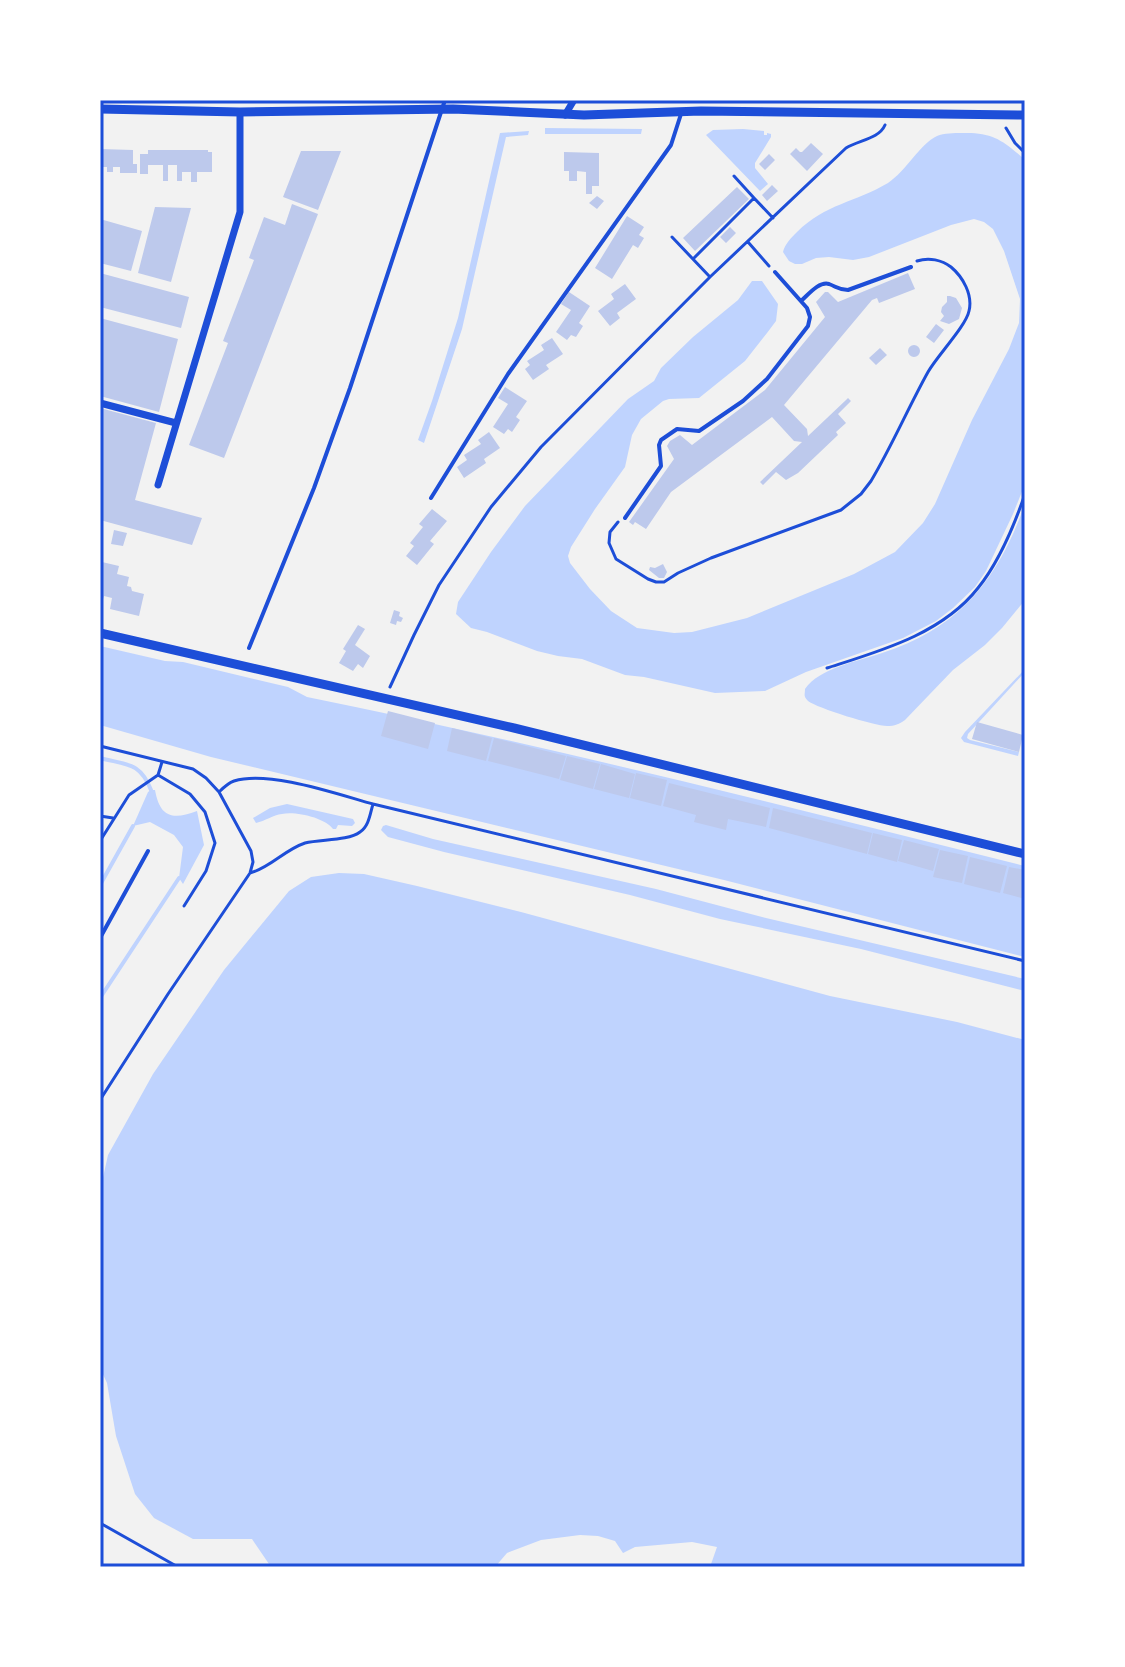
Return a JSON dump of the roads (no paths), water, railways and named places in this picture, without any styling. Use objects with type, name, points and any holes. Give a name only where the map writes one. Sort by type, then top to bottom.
[{"type":"street","points":[[565,115],[574,100]]},
{"type":"street","points":[[100,109],[240,112],[453,109],[565,115],[681,112],[1025,115]]},
{"type":"street","points":[[158,485],[240,212],[240,112]]},
{"type":"street","points":[[100,403],[176,423]]},
{"type":"street","points":[[100,633],[505,726],[1025,854]]},
{"type":"lane","points":[[249,648],[309,502],[350,388],[445,100]]},
{"type":"lane","points":[[431,498],[508,374],[671,145],[681,112]]},
{"type":"lane","points":[[801,301],[820,284],[848,290],[911,267]]},
{"type":"lane","points":[[625,518],[661,466],[659,445],[665,437],[677,429],[695,431],[704,428],[756,390],[808,326],[809,312],[775,272]]},
{"type":"lane","points":[[100,938],[148,851]]},
{"type":"water","points":[[545,128],[642,129],[641,134],[545,134]]},
{"type":"water","points":[[743,129],[771,134],[755,163],[755,168],[768,184],[760,191],[706,135],[713,130]]},
{"type":"water","points":[[529,131],[528,135],[506,137],[462,329],[424,443],[418,440],[458,318],[500,133]]},
{"type":"water","points":[[962,133],[996,139],[1025,160],[1025,484],[986,571],[975,587],[953,608],[936,621],[903,638],[806,672],[765,691],[715,693],[625,675],[582,659],[537,651],[471,628],[456,614],[458,602],[525,506],[628,399],[654,381],[661,368],[693,337],[738,300],[752,281],[762,281],[778,304],[776,321],[745,361],[699,398],[663,401],[641,419],[632,435],[625,467],[571,547],[568,556],[570,563],[611,611],[637,628],[674,633],[692,632],[747,618],[854,574],[895,552],[923,523],[935,504],[1019,323],[1020,299],[1004,251],[993,229],[974,219],[853,260],[829,257],[795,264],[783,252],[795,234],[808,223],[830,209],[888,183],[937,136]]},
{"type":"water","points":[[1025,504],[1025,600],[985,645],[953,670],[905,720],[895,725],[881,725],[834,712],[806,699],[805,689],[820,676],[909,642],[954,615],[988,578]]},
{"type":"water","points":[[100,646],[165,661],[183,662],[288,687],[307,697],[577,756],[1025,866],[1025,957],[724,880],[211,757],[100,725]]},
{"type":"water","points":[[1025,669],[967,738],[1019,752],[1018,756],[964,742],[961,738],[965,732]]},
{"type":"water","points":[[151,790],[155,790],[160,806],[169,814],[174,816],[197,811],[204,845],[183,884],[179,878],[183,847],[174,835],[150,822],[133,826]]},
{"type":"water","points":[[287,804],[353,819],[355,823],[352,826],[338,825],[333,829],[317,819],[288,813],[256,823],[253,818],[270,808]]},
{"type":"water","points":[[386,825],[433,839],[656,889],[1025,979],[1025,991],[861,949],[720,919],[444,852],[388,837],[381,830]]},
{"type":"water","points":[[339,873],[364,874],[417,886],[830,996],[957,1022],[1025,1040],[1025,1567],[737,1567],[730,1564],[710,1567],[717,1547],[692,1542],[635,1547],[623,1553],[615,1541],[580,1535],[541,1540],[507,1553],[495,1567],[271,1567],[252,1539],[193,1539],[154,1518],[135,1494],[116,1436],[107,1383],[100,1368],[100,1191],[108,1155],[153,1074],[224,970],[289,891],[311,877]]},
{"type":"waterway","points":[[100,758],[137,769],[151,790]]},
{"type":"waterway","points":[[100,885],[133,826]]},
{"type":"waterway","points":[[100,998],[179,878]]}]
